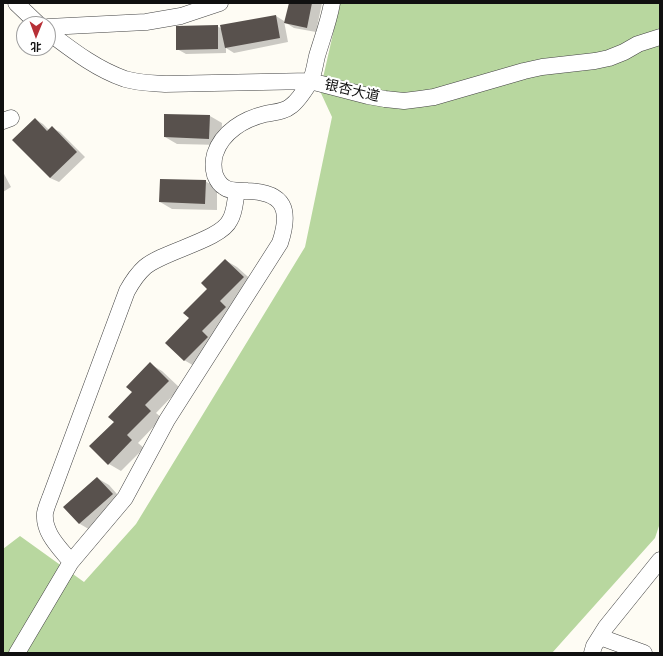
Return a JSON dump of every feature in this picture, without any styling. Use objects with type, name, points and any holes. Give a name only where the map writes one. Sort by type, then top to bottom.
[{"type":"street","points":[[16,3],[30,16]]},
{"type":"street","points":[[56,27],[146,22],[181,16],[220,3]]},
{"type":"street","points":[[17,653],[71,562],[125,498],[167,420],[280,243],[283,233],[285,211],[278,200],[268,193],[224,188],[220,184],[215,173],[214,160],[220,144],[228,133],[246,120],[292,106],[310,81],[332,3]]},
{"type":"street","name":"银杏大道","points":[[56,38],[85,59],[126,79],[165,84],[310,81],[385,100],[404,101],[434,97],[542,67],[595,61],[624,52],[638,44],[660,37]]},
{"type":"street","points":[[71,562],[51,538],[46,525],[45,513],[127,291],[135,278],[146,266],[160,257],[209,237],[226,226],[230,221],[236,190]]},
{"type":"street","points":[[592,653],[606,627],[660,560]]},
{"type":"street","points":[[600,637],[644,653]]},
{"type":"green space","points":[[340,3],[660,3],[660,523],[655,538],[552,653],[3,653],[3,549],[20,536],[84,582],[136,524],[305,247],[332,117],[320,91]]},
{"type":"building","points":[[289,3],[312,3],[307,28],[284,23]]},
{"type":"building","points":[[276,15],[280,38],[225,48],[220,25]]},
{"type":"building","points":[[218,25],[218,49],[176,50],[176,26]]},
{"type":"building","points":[[164,114],[210,115],[209,139],[164,137]]},
{"type":"building","points":[[35,118],[47,131],[52,126],[77,152],[50,178],[12,140]]},
{"type":"building","points":[[160,179],[206,180],[205,204],[159,202]]},
{"type":"building","points":[[225,259],[244,277],[220,301],[226,307],[202,331],[208,337],[184,361],[165,343],[189,318],[183,313],[207,289],[201,283]]},
{"type":"building","points":[[150,362],[169,381],[145,405],[151,411],[127,435],[132,440],[108,465],[89,446],[114,422],[108,417],[132,392],[126,387]]},
{"type":"building","points":[[97,477],[113,494],[79,524],[63,507]]}]
